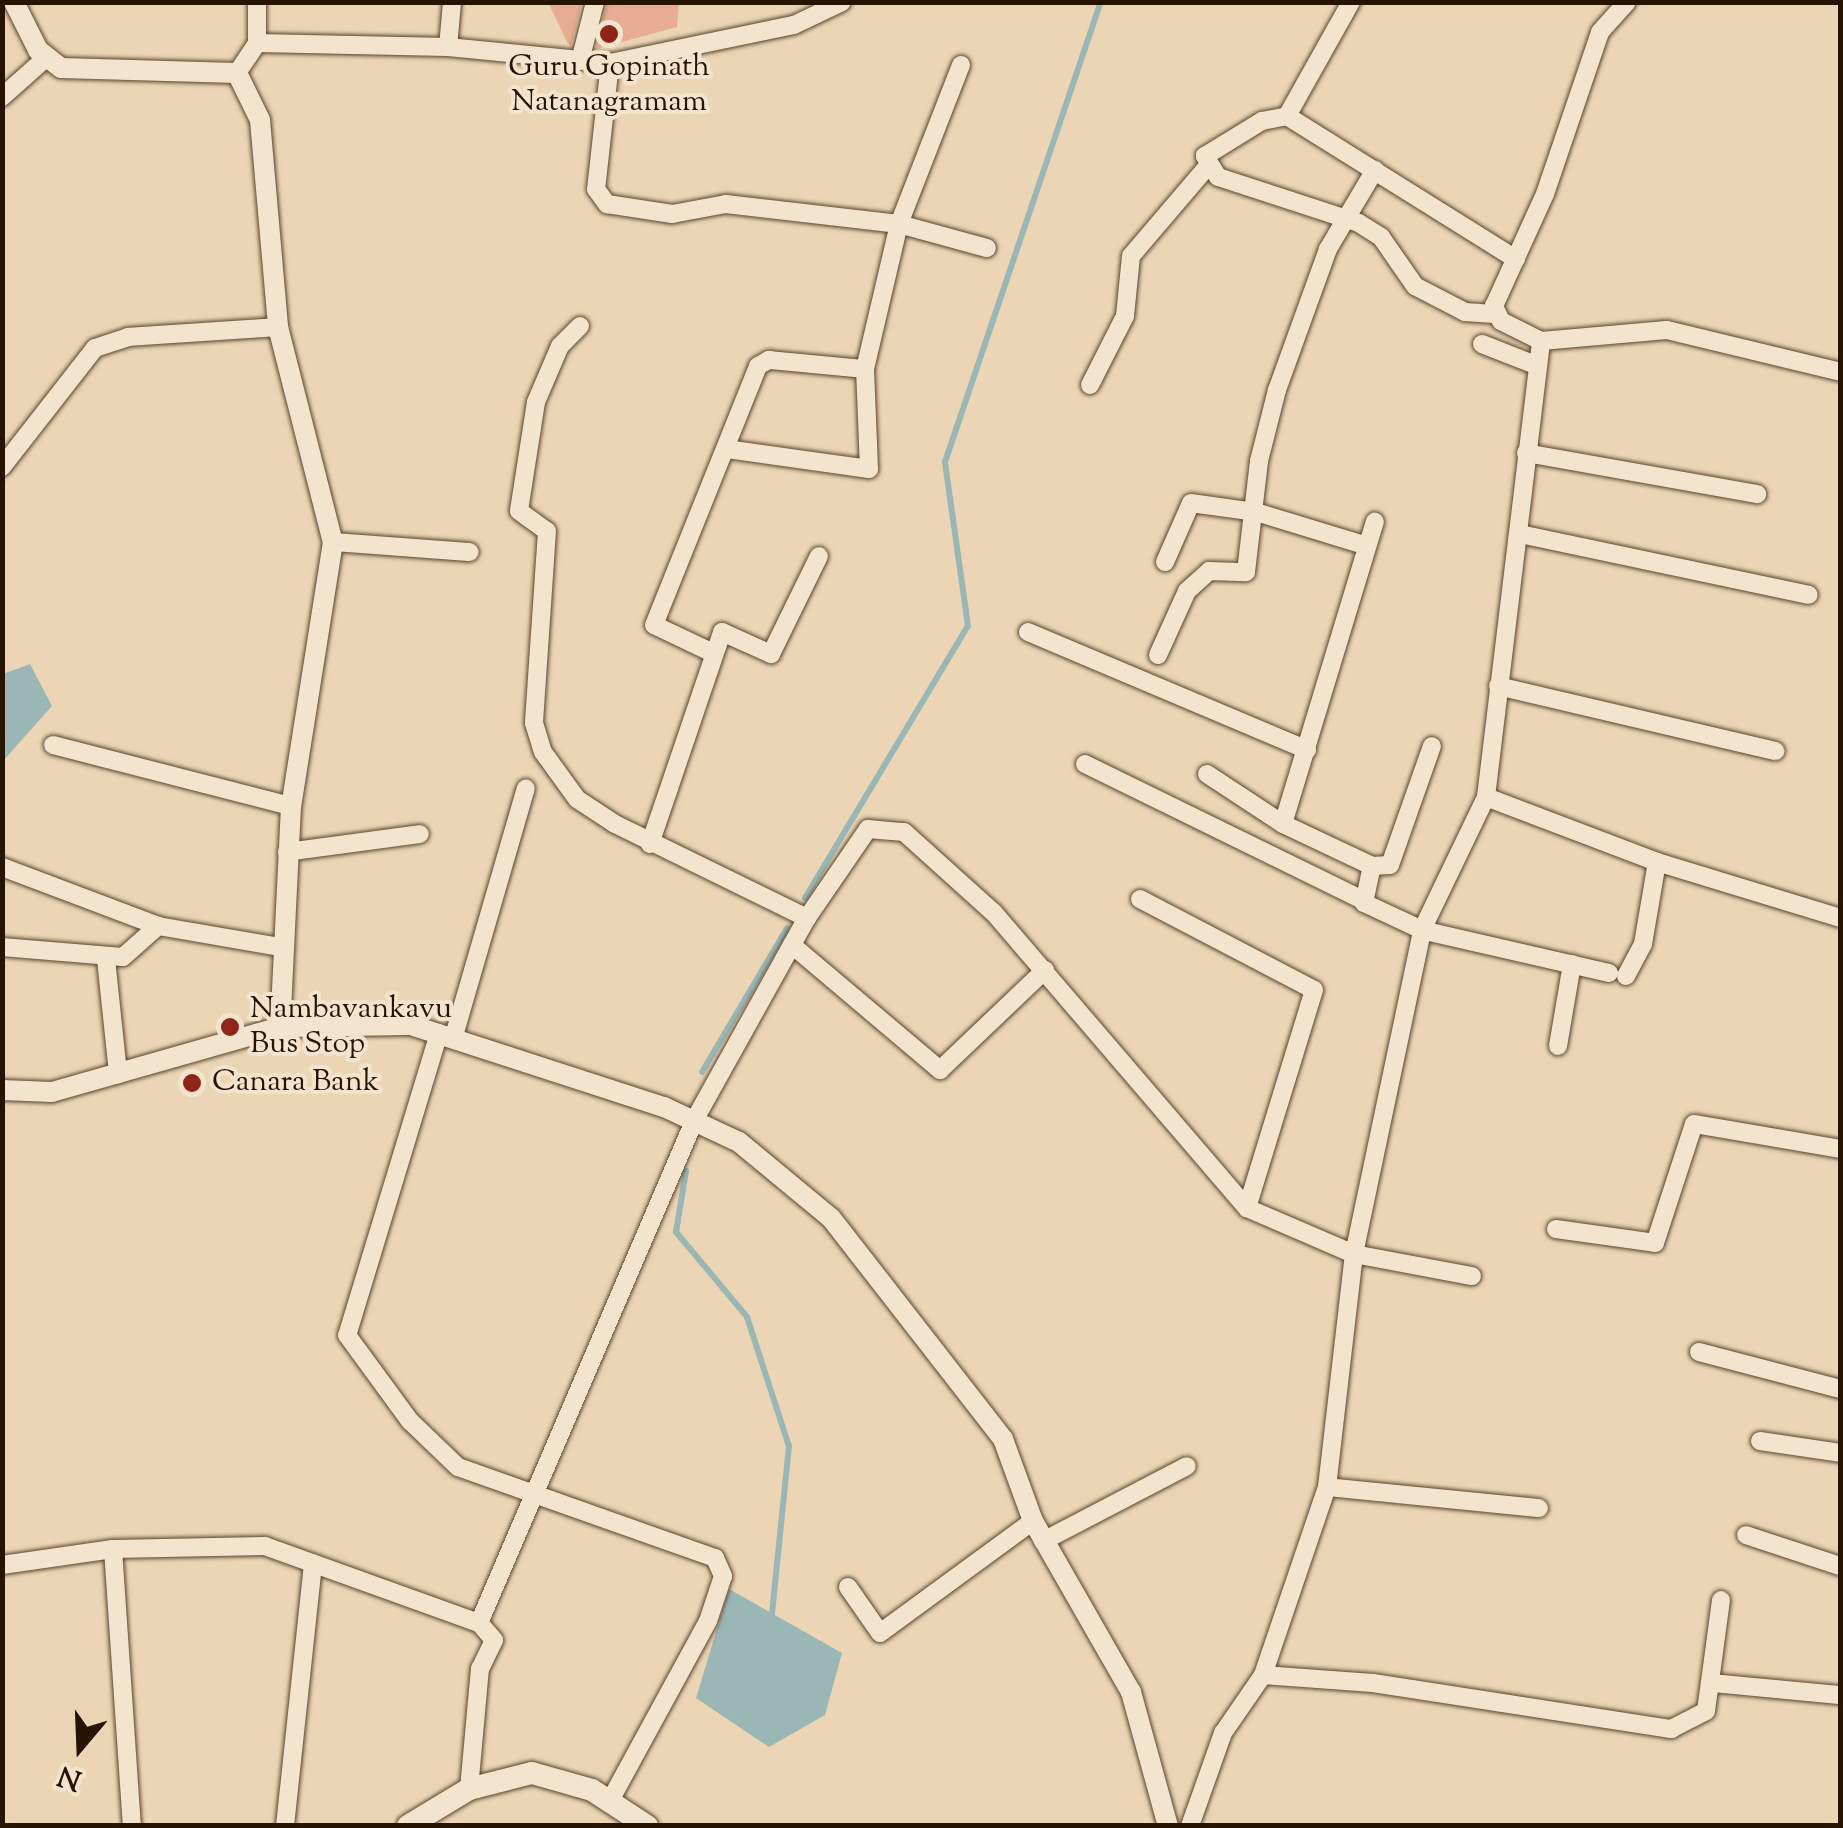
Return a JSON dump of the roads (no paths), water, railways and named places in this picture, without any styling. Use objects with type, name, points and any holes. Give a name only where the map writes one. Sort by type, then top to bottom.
[{"type":"main road","points":[[408,1826],[469,1789],[532,1773],[610,1800],[647,1826]]},
{"type":"street","points":[[14,2],[46,58],[82,73],[236,72]]},
{"type":"street","points":[[236,72],[257,43],[256,2]]},
{"type":"street","points":[[448,47],[452,2]]},
{"type":"street","points":[[580,60],[595,2]]},
{"type":"street","points":[[257,43],[448,47],[610,64],[794,25],[842,2]]},
{"type":"street","points":[[1090,385],[1125,316],[1131,256],[1207,167],[1208,150],[1287,116],[1350,2]]},
{"type":"street","points":[[1494,314],[1600,32],[1627,2]]},
{"type":"street","points":[[2,97],[46,58]]},
{"type":"street","points":[[610,64],[596,189],[607,204],[672,214],[726,204],[899,224],[987,248]]},
{"type":"street","points":[[727,449],[866,472],[874,446],[864,369],[899,224],[961,65]]},
{"type":"street","points":[[236,72],[260,120],[278,326],[333,542],[292,806],[279,947],[280,1027]]},
{"type":"street","points":[[1287,116],[1516,259]]},
{"type":"street","points":[[1207,167],[1381,237],[1415,286],[1465,312],[1494,314],[1541,341],[1668,330],[1840,372]]},
{"type":"street","points":[[1158,655],[1187,590],[1209,571],[1246,572],[1277,390],[1344,221],[1375,170]]},
{"type":"street","points":[[2,467],[95,348],[128,338],[278,326]]},
{"type":"street","points":[[580,326],[560,346],[536,402],[519,511],[547,531],[534,723],[543,752],[578,800],[650,844],[807,918]]},
{"type":"street","points":[[1190,1826],[1224,1734],[1263,1675],[1327,1488],[1354,1254],[1422,930],[1486,798],[1520,534],[1533,364],[1541,341]]},
{"type":"street","points":[[1482,344],[1533,364]]},
{"type":"street","points":[[713,653],[654,625],[762,361],[864,369]]},
{"type":"street","points":[[1526,453],[1757,494]]},
{"type":"street","points":[[1166,562],[1191,503],[1256,512],[1367,546]]},
{"type":"street","points":[[1283,824],[1375,522]]},
{"type":"street","points":[[1520,534],[1808,595]]},
{"type":"street","points":[[333,542],[470,552]]},
{"type":"street","points":[[650,844],[722,632],[771,654],[819,556]]},
{"type":"street","points":[[1028,632],[1308,750]]},
{"type":"street","points":[[1498,686],[1776,751]]},
{"type":"street","points":[[53,745],[292,806]]},
{"type":"street","points":[[1207,774],[1283,824],[1372,866],[1390,865],[1432,746]]},
{"type":"street","points":[[1085,764],[1422,930],[1617,974],[1643,944],[1656,862]]},
{"type":"street","points":[[526,788],[347,1334],[410,1421],[458,1467],[534,1499],[720,1562],[723,1585],[708,1621],[610,1800]]},
{"type":"street","points":[[1486,798],[1656,862],[1840,918]]},
{"type":"street","points":[[479,1623],[695,1119],[807,918],[858,838],[890,826],[994,913],[1247,1208],[1354,1254],[1472,1276]]},
{"type":"street","points":[[287,852],[420,834]]},
{"type":"street","points":[[1363,900],[1372,866]]},
{"type":"street","points":[[2,867],[158,926],[279,947]]},
{"type":"street","points":[[1140,898],[1314,990],[1247,1208]]},
{"type":"street","points":[[2,947],[106,958],[135,952],[158,926]]},
{"type":"street","points":[[792,945],[940,1070],[1045,970]]},
{"type":"street","points":[[106,958],[118,1074]]},
{"type":"street","points":[[1558,1046],[1572,964]]},
{"type":"street","points":[[2,1090],[52,1092],[280,1027],[381,1022],[446,1036],[695,1119],[739,1142],[832,1218],[1003,1439],[1043,1541],[1117,1659],[1168,1826]]},
{"type":"street","points":[[1556,1229],[1654,1244],[1694,1124],[1840,1149]]},
{"type":"street","points":[[1699,1352],[1840,1389]]},
{"type":"street","points":[[1760,1441],[1840,1453]]},
{"type":"street","points":[[1043,1541],[1187,1466]]},
{"type":"street","points":[[1327,1488],[1539,1508]]},
{"type":"street","points":[[848,1587],[880,1633],[1033,1521]]},
{"type":"street","points":[[1746,1535],[1840,1566]]},
{"type":"street","points":[[2,1565],[113,1549],[264,1546],[479,1623],[494,1640],[480,1670],[469,1789]]},
{"type":"street","points":[[113,1549],[132,1826]]},
{"type":"street","points":[[286,1826],[312,1564]]},
{"type":"street","points":[[1263,1675],[1583,1711],[1672,1729],[1706,1711],[1721,1600]]},
{"type":"street","points":[[1712,1683],[1840,1695]]},
{"type":"water","points":[[30,664],[52,706],[3,761],[3,674]]},
{"type":"water","points":[[729,1589],[842,1653],[825,1715],[769,1747],[696,1698]]},
{"type":"waterway","points":[[805,898],[968,626],[945,462],[1101,2]]},
{"type":"waterway","points":[[702,1072],[787,928]]},
{"type":"waterway","points":[[686,1171],[676,1232],[747,1317],[789,1446],[771,1622]]},
{"type":"place","name":"Guru Gopinath Natanagramam","points":[[609,34]]},
{"type":"place","name":"Nambavankavu Bus Stop","points":[[230,1027]]},
{"type":"place","name":"Canara Bank","points":[[192,1083]]}]
